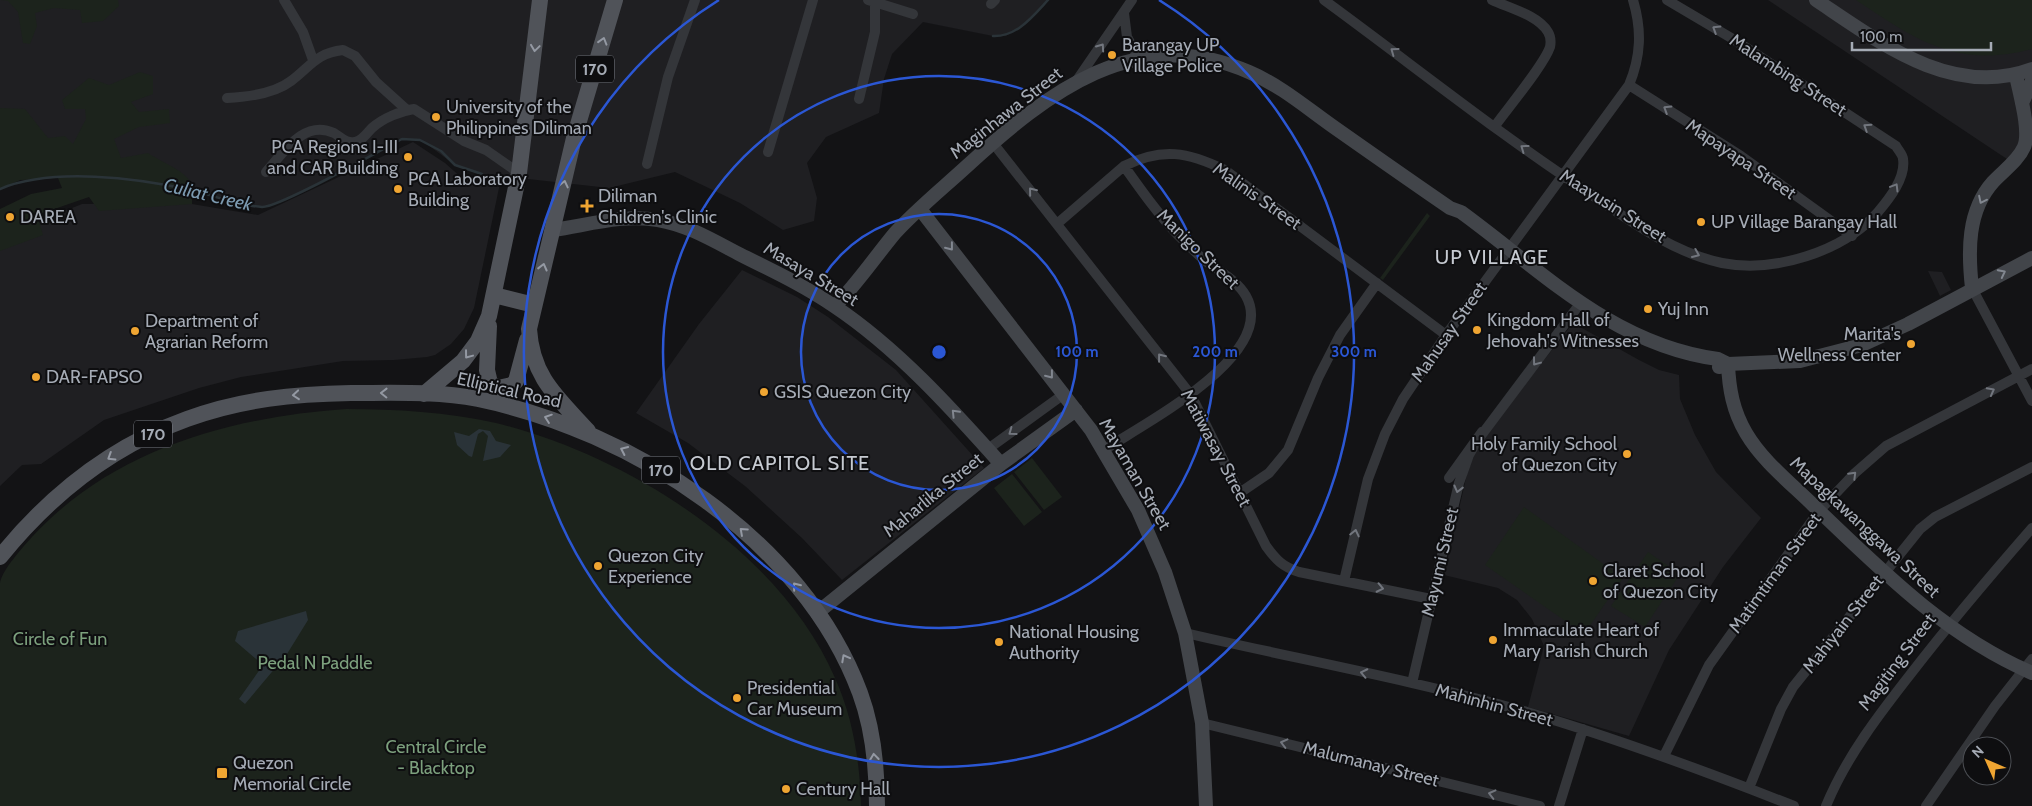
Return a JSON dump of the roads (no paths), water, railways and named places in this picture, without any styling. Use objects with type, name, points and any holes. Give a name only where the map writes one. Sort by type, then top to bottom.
[{"type":"main road","points":[[424,394],[463,362],[478,341],[489,316],[519,173],[540,0]]},
{"type":"main road","name":"170","points":[[593,436],[550,389],[543,378],[535,364],[530,349],[529,329],[574,138],[615,0]]},
{"type":"main road","points":[[494,295],[534,305]]},
{"type":"main road","points":[[489,316],[487,370],[490,383],[498,388],[512,386],[516,380],[529,329]]},
{"type":"main road","name":"Elliptical Road","points":[[0,557],[48,505],[90,470],[134,443],[186,419],[239,403],[292,395],[424,394],[458,396],[518,409],[593,436],[640,458],[705,499],[763,550],[817,614],[845,659],[861,694],[874,752],[877,806]]},
{"type":"street","points":[[284,0],[303,32],[313,60]]},
{"type":"street","points":[[647,164],[668,77],[695,0]]},
{"type":"street","points":[[768,152],[813,0]]},
{"type":"street","points":[[1077,80],[1132,0]]},
{"type":"street","name":"Maayusin Street","points":[[1324,0],[1564,176],[1660,239],[1724,263],[1776,263],[1810,256],[1852,236],[1867,224],[1885,203],[1901,177],[1903,158]]},
{"type":"street","points":[[1492,0],[1540,23],[1549,34],[1551,40],[1544,58],[1495,126]]},
{"type":"street","name":"Mahusay Street","points":[[1344,581],[1368,479],[1379,448],[1403,399],[1446,335],[1629,86],[1636,68],[1640,45],[1637,15],[1633,0]]},
{"type":"street","name":"Malambing Street","points":[[1667,0],[1733,39],[1896,146],[1903,158]]},
{"type":"street","points":[[1816,0],[1878,42],[1912,61],[1957,75],[1985,77],[2016,75],[2032,69]]},
{"type":"street","points":[[859,99],[875,32],[873,1],[914,14]]},
{"type":"street","points":[[1124,13],[1127,37],[1139,58]]},
{"type":"street","points":[[227,98],[261,93],[290,82],[313,60],[336,51],[350,52],[376,82],[407,110]]},
{"type":"street","name":"Maginhawa Street","points":[[835,306],[896,232],[920,209],[993,143],[1077,80],[1105,68],[1139,58],[1171,56],[1202,58],[1233,66],[1262,78],[1450,208],[1461,212],[1576,309],[1614,334],[1648,350],[1682,362],[1716,368],[1728,364],[1779,363],[1840,352],[1908,324],[1972,288],[2032,258]]},
{"type":"street","points":[[2016,75],[2028,144],[1992,183],[1979,206],[1969,244],[1972,288],[2032,402]]},
{"type":"street","points":[[1985,77],[2006,86],[2022,104]]},
{"type":"street","points":[[2022,104],[2032,81]]},
{"type":"street","name":"Mapayapa Street","points":[[1629,86],[1741,156],[1852,236]]},
{"type":"street","points":[[266,172],[298,136],[320,129],[336,134],[344,140],[354,142],[380,122],[407,110],[419,111],[455,136],[497,158],[519,173]]},
{"type":"street","name":"Matiwasay Street","points":[[993,143],[1058,223],[1191,395],[1241,492],[1266,546],[1278,562],[1285,567],[1299,572],[1431,599]]},
{"type":"street","name":"Malinis Street","points":[[1058,223],[1124,166],[1144,158],[1174,153],[1196,157],[1225,170],[1446,335]]},
{"type":"street","name":"Manigo Street","points":[[1104,450],[1191,395],[1212,379],[1238,348],[1250,320],[1250,306],[1245,295],[1236,284],[1178,235],[1124,166]]},
{"type":"street","name":"Mayaman Street","points":[[920,209],[1076,410],[1104,450],[1138,510],[1156,549],[1185,633],[1202,723],[1206,806]]},
{"type":"street","name":"Masaya Street","points":[[553,230],[632,218],[658,220],[691,229],[799,284],[835,306],[912,371],[1001,464]]},
{"type":"street","name":"Maginhawa Street","points":[[1508,252],[1580,303],[1632,334],[1651,343],[1692,355],[1718,359],[1728,364]]},
{"type":"street","points":[[1241,492],[1269,473],[1288,450],[1318,378],[1340,335],[1377,283]]},
{"type":"street","name":"Mayumi Street","points":[[1412,683],[1459,483],[1469,455],[1470,453],[1474,446],[1478,439],[1482,432],[1449,478],[1455,471],[1467,455],[1472,448],[1478,440],[1484,432],[1507,401],[1536,363],[1541,355],[1576,309]]},
{"type":"street","name":"Mapagkawanggawa Street","points":[[1728,364],[1732,402],[1747,435],[1760,454],[1882,573],[1948,626],[2029,667]]},
{"type":"street","name":"Matimtiman Street","points":[[1664,756],[1709,665],[1819,511],[1855,473],[1886,446],[2032,369]]},
{"type":"street","name":"Maharlika Street","points":[[988,449],[1064,394]]},
{"type":"street","name":"Maharlika Street","points":[[817,614],[1001,464],[1076,410]]},
{"type":"street","name":"Mahiyain Street","points":[[1749,788],[1781,709],[1793,687],[1882,573],[1920,529],[1936,517],[2032,467]]},
{"type":"street","name":"Magiting Street","points":[[1826,806],[1845,768],[1867,734],[1948,626],[2032,528]]},
{"type":"street","name":"Mahinhin Street","points":[[1185,633],[1412,683],[1583,729],[1664,756],[1794,806]]},
{"type":"street","points":[[1926,806],[1995,706],[2029,667]]},
{"type":"street","name":"Malumanay Street","points":[[1202,723],[1540,806]]},
{"type":"street","points":[[1559,806],[1583,729]]},
{"type":"waterway","points":[[993,36],[1010,33],[1017,29],[1030,19],[1048,0]]},
{"type":"waterway","name":"Culiat Creek","points":[[0,189],[21,182],[44,178],[69,176],[95,177],[169,186],[245,205],[262,207],[272,205],[308,189],[402,139],[420,140],[441,151],[455,165],[482,174]]},
{"type":"place","name":"Barangay UP Village Police","points":[[1112,55]]},
{"type":"place","name":"University of the Philippines Diliman","points":[[436,117]]},
{"type":"place","name":"PCA Regions I-III and CAR Building","points":[[408,157]]},
{"type":"place","name":"PCA Laboratory Building","points":[[398,189]]},
{"type":"place","name":"Diliman Children's Clinic","points":[[587,206]]},
{"type":"place","name":"DAREA","points":[[10,217]]},
{"type":"place","name":"UP Village Barangay Hall","points":[[1701,222]]},
{"type":"place","name":"Yuj Inn","points":[[1648,309]]},
{"type":"place","name":"Kingdom Hall of Jehovah's Witnesses","points":[[1477,330]]},
{"type":"place","name":"Department of Agrarian Reform","points":[[135,331]]},
{"type":"place","name":"Marita's Wellness Center","points":[[1911,344]]},
{"type":"place","name":"DAR-FAPSO","points":[[36,377]]},
{"type":"place","name":"GSIS Quezon City","points":[[764,392]]},
{"type":"place","name":"Holy Family School of Quezon City","points":[[1627,454]]},
{"type":"place","name":"Quezon City Experience","points":[[598,566]]},
{"type":"place","name":"Claret School of Quezon City","points":[[1593,581]]},
{"type":"place","name":"Immaculate Heart of Mary Parish Church","points":[[1493,640]]},
{"type":"place","name":"National Housing Authority","points":[[999,642]]},
{"type":"place","name":"Presidential Car Museum","points":[[737,698]]},
{"type":"place","name":"Quezon Memorial Circle","points":[[222,773]]},
{"type":"place","name":"Century Hall","points":[[786,789]]},
{"type":"district","name":"UP VILLAGE","points":[[1492,257]]},
{"type":"district","name":"OLD CAPITOL SITE","points":[[780,463]]},
{"type":"park label","name":"Circle of Fun","points":[[60,639]]},
{"type":"park label","name":"Pedal N Paddle","points":[[315,663]]},
{"type":"park label","name":"Central Circle - Blacktop","points":[[436,758]]}]
